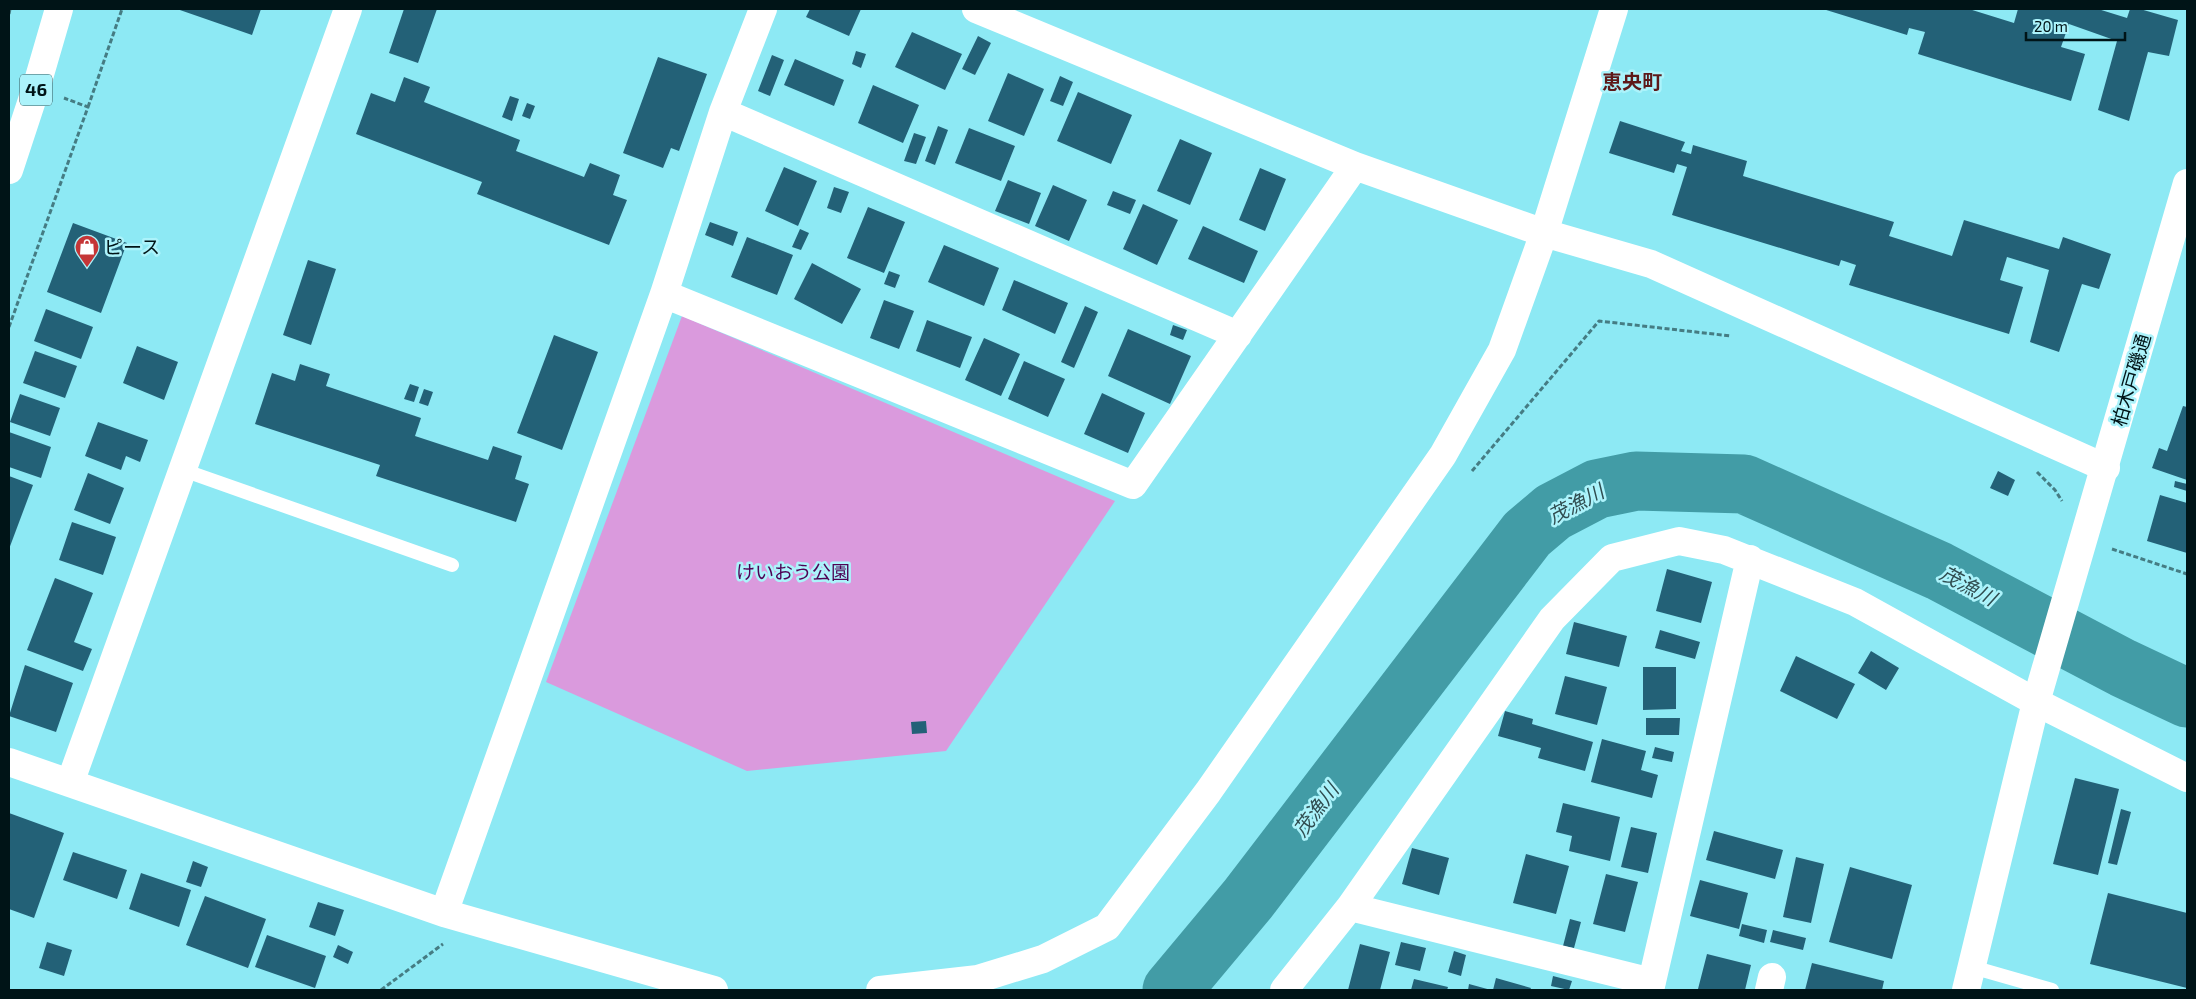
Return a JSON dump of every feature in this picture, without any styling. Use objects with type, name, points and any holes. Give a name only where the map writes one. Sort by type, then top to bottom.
[{"type":"street","name":"46","points":[[9,170],[36,88],[58,9]]},
{"type":"street","points":[[70,783],[348,9]]},
{"type":"street","points":[[444,913],[664,294],[723,112],[763,9]]},
{"type":"street","points":[[976,9],[1355,166],[1544,233],[1651,264],[2106,468]]},
{"type":"street","points":[[880,990],[978,979],[1043,959],[1107,927],[1208,792],[1443,455],[1502,350],[1544,233],[1614,9]]},
{"type":"street","points":[[723,112],[1238,335]]},
{"type":"street","points":[[664,294],[1133,485],[1355,166]]},
{"type":"street","name":"柏木戸磯通","points":[[1969,979],[2036,702],[2046,674],[2072,577],[2106,468],[2187,183]]},
{"type":"street","points":[[1284,990],[1350,907],[1552,619],[1612,558],[1679,541],[1724,550],[1855,602],[2036,702],[2187,778]]},
{"type":"street","points":[[1350,907],[1651,986],[1750,560]]},
{"type":"street","points":[[9,762],[444,913],[714,990]]},
{"type":"lane","points":[[183,470],[452,565]]},
{"type":"lane","points":[[1969,979],[2052,990]]},
{"type":"path","points":[[9,14],[10,9]]},
{"type":"path","points":[[9,326],[122,9]]},
{"type":"path","points":[[36,88],[88,107]]},
{"type":"path","points":[[382,990],[443,944]]},
{"type":"green space","name":"けいおう公園","points":[[682,316],[1115,501],[946,751],[747,771],[546,682]]},
{"type":"building","points":[[177,9],[261,9],[252,35]]},
{"type":"building","points":[[404,9],[437,9],[418,63],[389,53]]},
{"type":"building","points":[[810,9],[861,9],[849,36],[806,17]]},
{"type":"building","points":[[1823,9],[1969,9],[2014,23],[2018,9],[2098,9],[2127,18],[2130,9],[2140,9],[2178,20],[2169,56],[2148,52],[2129,121],[2098,110],[2117,41],[2069,24],[2061,47],[2085,54],[2071,101],[1918,54],[1925,32],[1909,28],[1907,35]]},
{"type":"building","points":[[912,32],[962,54],[945,90],[895,67]]},
{"type":"building","points":[[978,36],[991,43],[975,75],[962,69]]},
{"type":"building","points":[[856,51],[866,54],[861,68],[852,64]]},
{"type":"building","points":[[772,55],[784,60],[770,96],[758,91]]},
{"type":"building","points":[[658,57],[707,74],[679,151],[671,148],[663,168],[623,153]]},
{"type":"building","points":[[795,59],[844,80],[834,106],[784,85]]},
{"type":"building","points":[[1008,73],[1044,89],[1024,136],[988,121]]},
{"type":"building","points":[[1060,76],[1073,82],[1063,106],[1050,101]]},
{"type":"building","points":[[404,77],[430,87],[424,102],[520,140],[516,151],[584,177],[590,163],[620,175],[613,195],[627,200],[609,245],[477,194],[482,182],[356,134],[371,93],[395,102]]},
{"type":"building","points":[[873,85],[919,105],[903,143],[858,123]]},
{"type":"building","points":[[1078,92],[1132,115],[1111,164],[1057,141]]},
{"type":"building","points":[[510,96],[519,99],[512,121],[502,117]]},
{"type":"building","points":[[527,103],[535,106],[530,119],[522,116]]},
{"type":"building","points":[[1620,121],[1685,142],[1681,151],[1691,154],[1693,145],[1747,161],[1743,176],[1894,222],[1889,236],[1952,256],[1964,220],[2059,249],[2063,237],[2111,254],[2099,289],[2082,284],[2059,352],[2030,342],[2049,270],[2007,257],[2000,280],[2023,287],[2009,334],[1849,285],[1856,265],[1841,260],[1839,266],[1672,215],[1687,167],[1677,164],[1674,173],[1609,153]]},
{"type":"building","points":[[938,126],[948,130],[935,165],[925,161]]},
{"type":"building","points":[[969,128],[1015,146],[1001,181],[955,163]]},
{"type":"building","points":[[914,133],[926,137],[916,164],[904,161]]},
{"type":"building","points":[[1180,139],[1212,153],[1190,205],[1157,191]]},
{"type":"building","points":[[784,167],[817,181],[798,226],[765,211]]},
{"type":"building","points":[[1260,168],[1286,179],[1265,231],[1239,220]]},
{"type":"building","points":[[1008,180],[1041,193],[1029,224],[995,211]]},
{"type":"building","points":[[1053,185],[1087,200],[1069,241],[1035,226]]},
{"type":"building","points":[[834,187],[849,192],[841,213],[827,208]]},
{"type":"building","points":[[1113,191],[1136,200],[1130,214],[1107,205]]},
{"type":"building","points":[[1143,204],[1178,220],[1157,265],[1123,249]]},
{"type":"building","points":[[868,207],[905,222],[884,273],[847,258]]},
{"type":"building","points":[[710,222],[738,232],[733,246],[705,235]]},
{"type":"building","name":"ピース","points":[[73,223],[127,243],[101,313],[47,292]]},
{"type":"building","points":[[1203,226],[1258,251],[1244,283],[1188,259]]},
{"type":"building","points":[[800,229],[809,233],[801,250],[792,247]]},
{"type":"building","points":[[747,237],[793,255],[777,295],[731,277]]},
{"type":"building","points":[[944,245],[999,268],[984,306],[928,282]]},
{"type":"building","points":[[308,260],[336,269],[311,345],[283,335]]},
{"type":"building","points":[[812,263],[861,289],[842,324],[794,299]]},
{"type":"building","points":[[889,271],[900,275],[895,288],[884,284]]},
{"type":"building","points":[[1014,280],[1068,303],[1055,334],[1002,310]]},
{"type":"building","points":[[884,300],[914,311],[899,349],[870,338]]},
{"type":"building","points":[[1085,306],[1098,312],[1074,368],[1061,362]]},
{"type":"building","points":[[46,309],[93,327],[81,359],[34,341]]},
{"type":"building","points":[[927,320],[972,337],[960,368],[916,351]]},
{"type":"building","points":[[1173,325],[1187,330],[1183,340],[1170,335]]},
{"type":"building","points":[[1128,329],[1191,356],[1170,404],[1108,376]]},
{"type":"building","points":[[554,335],[598,352],[562,450],[517,433]]},
{"type":"building","points":[[984,338],[1020,354],[1001,396],[965,380]]},
{"type":"building","points":[[137,346],[178,362],[164,400],[123,383]]},
{"type":"building","points":[[35,351],[77,366],[65,398],[23,383]]},
{"type":"building","points":[[1024,361],[1065,379],[1048,417],[1008,399]]},
{"type":"building","points":[[300,364],[330,374],[326,386],[421,418],[415,436],[488,460],[493,446],[522,456],[515,479],[529,484],[516,522],[376,476],[380,465],[255,424],[272,373],[295,381]]},
{"type":"building","points":[[410,384],[419,387],[414,402],[404,399]]},
{"type":"building","points":[[424,389],[433,392],[428,406],[419,403]]},
{"type":"building","points":[[1102,393],[1145,413],[1128,453],[1084,434]]},
{"type":"building","points":[[20,394],[60,408],[50,436],[10,422]]},
{"type":"building","points":[[2183,406],[2187,407],[2187,480],[2152,468],[2159,448],[2167,451]]},
{"type":"building","points":[[98,422],[148,440],[140,462],[126,456],[121,470],[85,456]]},
{"type":"building","points":[[9,432],[51,447],[41,478],[9,467]]},
{"type":"building","points":[[1998,471],[2015,480],[2008,496],[1990,488]]},
{"type":"building","points":[[88,473],[124,488],[110,524],[74,510]]},
{"type":"building","points":[[9,476],[33,485],[9,549]]},
{"type":"building","points":[[2175,481],[2187,484],[2187,491],[2174,487]]},
{"type":"building","points":[[2160,495],[2187,503],[2187,553],[2147,541]]},
{"type":"building","points":[[72,522],[116,537],[103,575],[59,560]]},
{"type":"building","points":[[1667,569],[1712,582],[1701,623],[1656,611]]},
{"type":"building","points":[[55,578],[93,593],[74,642],[92,649],[83,671],[27,650]]},
{"type":"building","points":[[1574,622],[1627,636],[1619,667],[1566,654]]},
{"type":"building","points":[[1660,630],[1700,642],[1695,659],[1655,648]]},
{"type":"building","points":[[1871,651],[1899,668],[1886,690],[1858,673]]},
{"type":"building","points":[[1796,656],[1855,684],[1837,719],[1780,691]]},
{"type":"building","points":[[25,665],[73,683],[56,732],[9,716]]},
{"type":"building","points":[[1643,667],[1676,667],[1676,709],[1643,710]]},
{"type":"building","points":[[1565,676],[1607,687],[1597,725],[1555,714]]},
{"type":"building","points":[[1505,711],[1533,719],[1532,724],[1593,742],[1585,771],[1538,758],[1541,748],[1498,736]]},
{"type":"building","points":[[1646,718],[1680,718],[1679,735],[1646,735]]},
{"type":"building","points":[[926,721],[927,733],[912,734],[911,722]]},
{"type":"building","points":[[1602,739],[1646,751],[1641,770],[1658,775],[1652,798],[1591,782]]},
{"type":"building","points":[[1655,747],[1674,752],[1672,762],[1652,758]]},
{"type":"building","points":[[2075,778],[2119,789],[2098,875],[2053,864]]},
{"type":"building","points":[[1563,803],[1620,817],[1610,861],[1569,851],[1572,836],[1556,832]]},
{"type":"building","points":[[2121,809],[2131,812],[2117,865],[2108,863]]},
{"type":"building","points":[[9,813],[64,833],[34,918],[9,909]]},
{"type":"building","points":[[1631,827],[1657,833],[1648,873],[1621,867]]},
{"type":"building","points":[[1714,831],[1783,850],[1775,879],[1706,860]]},
{"type":"building","points":[[1412,848],[1449,858],[1439,895],[1402,884]]},
{"type":"building","points":[[73,852],[127,870],[117,899],[63,880]]},
{"type":"building","points":[[1526,854],[1569,866],[1556,914],[1513,903]]},
{"type":"building","points":[[1796,857],[1824,864],[1811,923],[1783,917]]},
{"type":"building","points":[[193,861],[208,867],[201,887],[186,882]]},
{"type":"building","points":[[1850,867],[1912,885],[1892,959],[1829,942]]},
{"type":"building","points":[[141,873],[191,890],[179,927],[129,909]]},
{"type":"building","points":[[1606,874],[1638,882],[1625,932],[1593,924]]},
{"type":"building","points":[[1700,880],[1748,893],[1739,929],[1690,916]]},
{"type":"building","points":[[2108,893],[2187,913],[2187,988],[2090,964]]},
{"type":"building","points":[[205,896],[266,919],[248,968],[186,945]]},
{"type":"building","points":[[318,902],[344,910],[335,936],[309,927]]},
{"type":"building","points":[[1570,919],[1581,922],[1574,948],[1563,946]]},
{"type":"building","points":[[1742,924],[1767,930],[1764,943],[1739,936]]},
{"type":"building","points":[[1773,930],[1806,938],[1803,950],[1770,942]]},
{"type":"building","points":[[267,935],[326,956],[315,988],[255,967]]},
{"type":"building","points":[[47,942],[72,950],[64,976],[39,968]]},
{"type":"building","points":[[1401,942],[1426,948],[1420,971],[1395,965]]},
{"type":"building","points":[[1360,944],[1390,952],[1380,990],[1348,990]]},
{"type":"building","points":[[338,945],[353,952],[348,964],[333,957]]},
{"type":"building","points":[[1454,951],[1466,955],[1461,976],[1448,972]]},
{"type":"building","points":[[1707,954],[1751,965],[1745,990],[1698,989]]},
{"type":"building","points":[[1812,963],[1884,981],[1882,990],[1805,990]]},
{"type":"building","points":[[1553,976],[1572,981],[1569,990],[1551,986]]},
{"type":"building","points":[[1496,978],[1531,988],[1530,990],[1493,990]]},
{"type":"building","points":[[1414,979],[1448,987],[1447,990],[1411,990]]},
{"type":"building","points":[[1469,984],[1491,990],[1468,990]]},
{"type":"waterway","name":"茂漁川","points":[[1172,990],[1248,899],[1527,534],[1553,512],[1597,489],[1636,481],[1744,484],[1939,571],[2123,668],[2187,698]]},
{"type":"place","name":"ピース","points":[[87,268]]},
{"type":"district","name":"恵央町","points":[[1632,82]]}]
